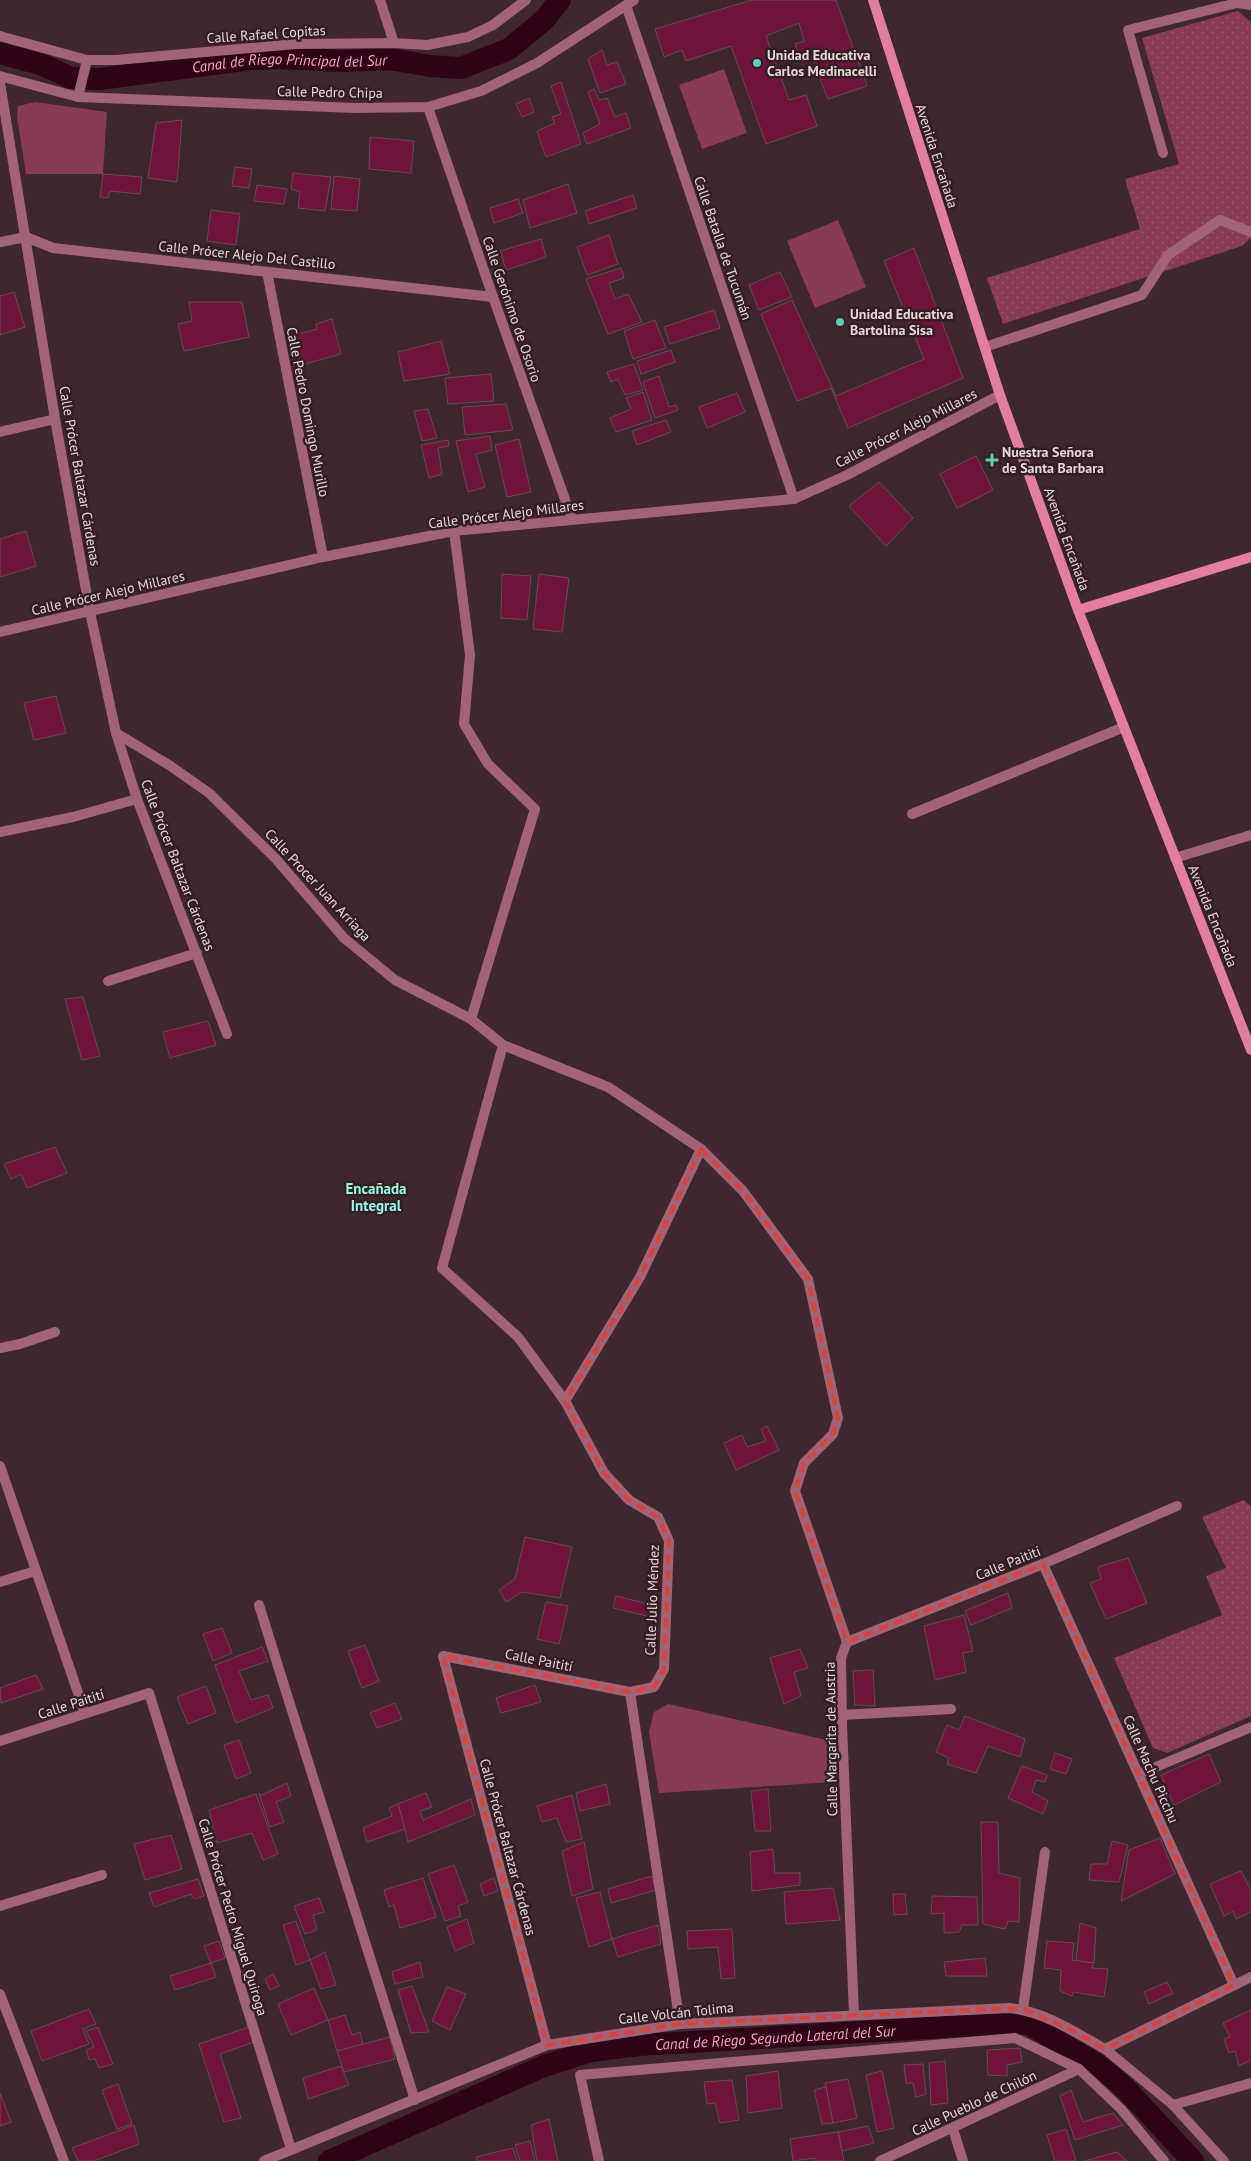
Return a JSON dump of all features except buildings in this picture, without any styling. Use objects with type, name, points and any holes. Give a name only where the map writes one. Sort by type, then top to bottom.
[{"type":"main road","name":"Avenida Encañada","points":[[873,0],[1000,395],[1078,610],[1251,1050]]},
{"type":"main road","points":[[1078,610],[1251,557]]},
{"type":"street","points":[[380,0],[394,43]]},
{"type":"street","name":"Calle Rafael Copitas","points":[[0,36],[87,62],[296,44],[394,43],[427,45],[468,37],[493,25],[526,0]]},
{"type":"street","name":"Calle Pedro Chipa","points":[[0,76],[79,96],[346,108],[428,107],[480,91],[537,63],[630,3]]},
{"type":"street","name":"Calle Batalla de Tucumán","points":[[630,3],[794,499]]},
{"type":"street","points":[[1163,153],[1128,30],[1237,3],[1251,5]]},
{"type":"street","points":[[79,96],[87,62]]},
{"type":"street","name":"Calle Prócer Baltazar Cárdenas","points":[[0,83],[55,419],[90,612],[116,733],[138,799],[226,1034]]},
{"type":"street","name":"Calle Gerónimo de Osorio","points":[[428,107],[492,297],[572,519]]},
{"type":"street","points":[[985,348],[1142,295],[1168,255],[1220,220],[1251,232]]},
{"type":"street","points":[[0,242],[26,237]]},
{"type":"street","name":"Calle Prócer Alejo Del Castillo","points":[[26,237],[53,248],[492,297]]},
{"type":"street","name":"Calle Pedro Domingo Murillo","points":[[267,272],[323,557]]},
{"type":"street","name":"Calle Prócer Alejo Millares","points":[[0,632],[323,557],[454,531],[794,499],[847,475],[1000,395]]},
{"type":"street","points":[[0,432],[55,419]]},
{"type":"street","points":[[454,531],[470,655],[464,724],[488,764],[536,809],[471,1019]]},
{"type":"street","points":[[912,814],[1124,728]]},
{"type":"street","name":"Calle Procer Juan Arriaga","points":[[116,733],[169,765],[209,793],[276,859],[344,938],[395,980],[471,1019],[503,1045],[608,1087],[701,1149],[743,1191],[808,1279],[838,1418],[833,1434],[804,1463],[796,1491],[847,1642]]},
{"type":"street","points":[[0,832],[73,817],[138,799]]},
{"type":"street","points":[[1175,858],[1251,835]]},
{"type":"street","points":[[108,981],[197,953]]},
{"type":"street","name":"Calle Julio Méndez","points":[[503,1045],[442,1268],[518,1337],[565,1401],[604,1474],[629,1500],[658,1517],[669,1541],[664,1670],[654,1687],[630,1692]]},
{"type":"street","points":[[565,1401],[640,1277],[701,1149]]},
{"type":"street","points":[[0,1348],[20,1344],[55,1332]]},
{"type":"street","points":[[0,1466],[85,1713]]},
{"type":"street","name":"Calle Paitití","points":[[847,1642],[1043,1564],[1177,1506]]},
{"type":"street","name":"Calle Machu Picchu","points":[[1043,1564],[1234,1985]]},
{"type":"street","points":[[0,1582],[35,1571]]},
{"type":"street","points":[[259,1604],[415,2100]]},
{"type":"street","name":"Calle Margarita de Austria","points":[[847,1642],[841,1658],[842,1715],[854,2015]]},
{"type":"street","name":"Calle Prócer Baltazar Cárdenas","points":[[443,1656],[547,2045]]},
{"type":"street","name":"Calle Paitití","points":[[443,1656],[630,1692]]},
{"type":"street","points":[[630,1692],[680,2024]]},
{"type":"street","name":"Calle Paitití","points":[[0,1741],[150,1693]]},
{"type":"street","name":"Calle Prócer Pedro Miguel Quiroga","points":[[150,1693],[291,2149]]},
{"type":"street","points":[[842,1715],[951,1709]]},
{"type":"street","points":[[1139,1774],[1251,1727]]},
{"type":"street","points":[[1023,2009],[1045,1852]]},
{"type":"street","points":[[0,1906],[102,1875]]},
{"type":"street","points":[[1105,2049],[1251,1977]]},
{"type":"street","points":[[0,1994],[64,2161]]},
{"type":"street","name":"Calle Volcán Tolima","points":[[264,2161],[547,2045],[680,2024],[1008,2008],[1023,2009],[1066,2027],[1105,2049],[1173,2105],[1224,2161]]},
{"type":"street","points":[[599,2161],[580,2075],[1015,2038],[1079,2069],[1121,2109],[1164,2161]]},
{"type":"street","name":"Calle Pueblo de Chilón","points":[[880,2161],[953,2129],[1079,2069]]},
{"type":"street","points":[[1173,2105],[1251,2083]]},
{"type":"street","points":[[953,2129],[963,2161]]},
{"type":"highlighted area","points":[[701,1149],[743,1191],[808,1279],[838,1418],[833,1434],[804,1463],[795,1491],[847,1642],[1043,1564],[1234,1985],[1105,2049],[1066,2027],[1023,2009],[1009,2008],[680,2024],[547,2045],[443,1656],[630,1692],[654,1687],[664,1669],[669,1541],[658,1517],[629,1500],[604,1473],[565,1401],[640,1277]]},
{"type":"shaded area","points":[[1238,11],[1251,22],[1251,238],[1242,246],[1003,324],[987,278],[1140,229],[1125,179],[1179,164],[1142,38]]},
{"type":"shaded area","points":[[724,69],[747,133],[702,149],[679,85]]},
{"type":"shaded area","points":[[35,102],[107,112],[103,174],[26,174],[17,117],[18,106]]},
{"type":"shaded area","points":[[838,220],[866,287],[815,308],[787,241]]},
{"type":"shaded area","points":[[1244,1500],[1251,1507],[1251,1716],[1167,1753],[1153,1748],[1114,1658],[1222,1615],[1206,1576],[1226,1568],[1202,1517]]},
{"type":"shaded area","points":[[668,1704],[831,1741],[834,1782],[659,1793],[649,1732],[654,1712]]},
{"type":"waterway","name":"Canal de Riego Principal del Sur","points":[[0,53],[43,65],[71,78],[99,79],[251,59],[277,58],[345,61],[390,59],[430,66],[461,68],[509,49],[544,20],[560,0]]},
{"type":"waterway","name":"Canal de Riego Segundo Lateral del Sur","points":[[329,2161],[544,2066],[591,2051],[639,2045],[1013,2023],[1029,2024],[1098,2065],[1125,2088],[1193,2161]]},
{"type":"place","name":"Unidad Educativa Carlos Medinacelli","points":[[757,63]]},
{"type":"place","name":"Unidad Educativa Bartolina Sisa","points":[[840,322]]},
{"type":"place","name":"Nuestra Señora de Santa Barbara","points":[[992,460]]},
{"type":"district","name":"Encañada Integral","points":[[376,1196]]}]
